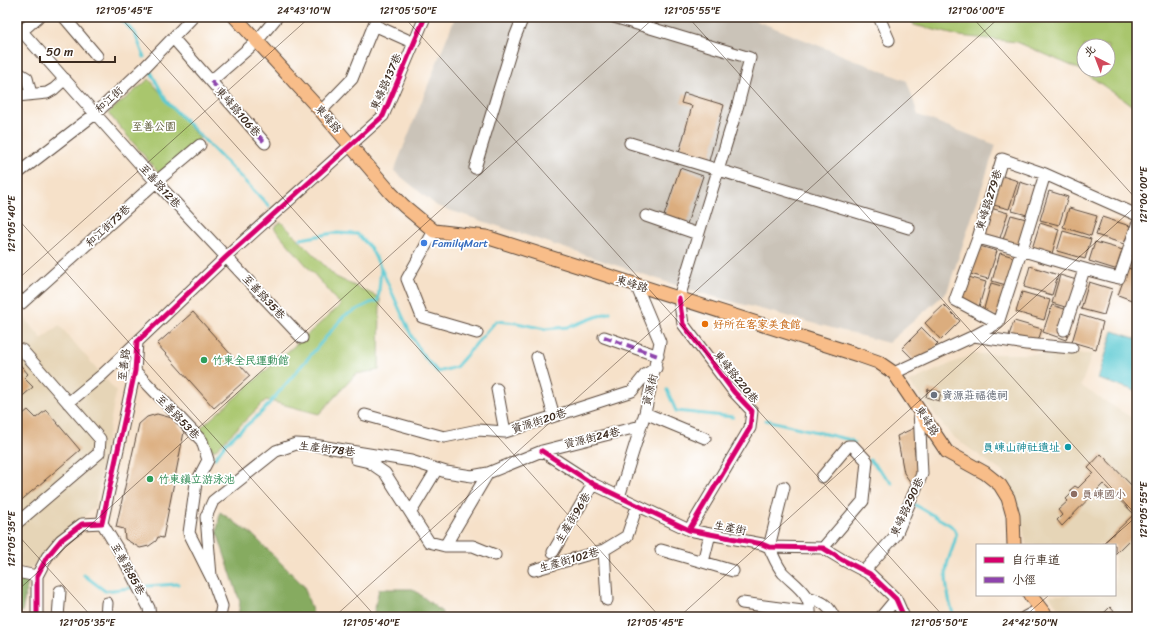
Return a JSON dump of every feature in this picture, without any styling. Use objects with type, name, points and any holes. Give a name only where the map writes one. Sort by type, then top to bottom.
[{"type":"main road","name":"東峰路","points":[[235,17],[321,111],[391,193],[434,231],[486,237],[878,362],[894,373],[919,408],[947,452],[985,473],[1000,485],[1008,498],[1013,516],[1014,544]]},
{"type":"main road","points":[[1031,596],[1044,613]]},
{"type":"street","points":[[19,29],[38,17]]},
{"type":"street","points":[[64,17],[97,56]]},
{"type":"street","name":"和江街","points":[[17,174],[95,114],[145,67],[193,17]]},
{"type":"street","name":"東峰路106巷","points":[[210,81],[257,41],[277,17]]},
{"type":"street","name":"東峰路137巷","points":[[350,145],[383,116],[425,17]]},
{"type":"street","points":[[475,168],[515,37],[523,17]]},
{"type":"street","points":[[614,17],[750,58],[738,105],[679,298]]},
{"type":"street","points":[[879,17],[889,40]]},
{"type":"street","points":[[321,111],[352,79],[375,21],[414,43]]},
{"type":"street","name":"至善路12巷","points":[[19,29],[156,182],[226,257]]},
{"type":"street","name":"東峰路106巷","points":[[173,38],[265,143]]},
{"type":"street","points":[[17,72],[27,78],[31,94]]},
{"type":"street","points":[[17,96],[47,92],[54,89],[65,79]]},
{"type":"street","points":[[630,143],[909,228]]},
{"type":"street","name":"和江街73巷","points":[[17,296],[22,303],[156,182],[200,145]]},
{"type":"street","name":"至善路","points":[[102,523],[135,371],[137,342],[226,257],[350,145]]},
{"type":"street","name":"東峰路279巷","points":[[998,323],[955,300],[978,238],[1002,159],[1045,174],[1137,215]]},
{"type":"street","points":[[894,373],[974,336],[998,323],[1045,174]]},
{"type":"street","points":[[646,216],[698,234]]},
{"type":"street","name":"東峰路279巷","points":[[978,238],[1022,250],[1084,270],[1119,278],[1137,225]]},
{"type":"street","points":[[434,231],[407,279],[422,317],[477,333]]},
{"type":"street","name":"至善路35巷","points":[[226,257],[302,338]]},
{"type":"street","points":[[1064,330],[1084,270]]},
{"type":"street","name":"資源街","points":[[619,497],[641,426],[656,368],[660,342],[636,285]]},
{"type":"street","name":"東峰路220巷","points":[[679,298],[683,324],[734,392],[752,411],[750,428],[690,530]]},
{"type":"street","points":[[974,336],[1026,344],[1072,348]]},
{"type":"street","points":[[604,337],[658,356]]},
{"type":"street","points":[[68,403],[102,375],[137,342]]},
{"type":"street","points":[[17,349],[22,350],[100,439],[100,453],[17,523]]},
{"type":"street","points":[[537,357],[554,416]]},
{"type":"street","name":"資源街20巷","points":[[365,415],[444,437],[478,430],[506,432],[632,391],[646,375],[656,368]]},
{"type":"street","name":"至善路53巷","points":[[135,371],[202,441],[208,460],[196,483],[189,533],[212,578]]},
{"type":"street","points":[[497,389],[506,432]]},
{"type":"street","name":"東峰路290巷","points":[[864,571],[896,535],[922,474],[919,408]]},
{"type":"street","points":[[644,414],[705,438]]},
{"type":"street","name":"資源街24巷","points":[[542,451],[641,426]]},
{"type":"street","name":"生產街78巷","points":[[212,578],[206,517],[213,502],[276,451],[296,444],[314,445],[411,461],[446,472],[472,476],[488,473],[542,451]]},
{"type":"street","points":[[822,477],[848,446],[853,446],[867,461],[862,501],[823,548]]},
{"type":"street","name":"生產街","points":[[542,451],[593,484],[690,530],[762,544],[769,547],[823,548],[870,574],[896,599],[904,617]]},
{"type":"street","name":"生產街78巷","points":[[344,456],[369,462],[385,473],[429,542],[444,546],[474,546],[495,555]]},
{"type":"street","points":[[411,512],[437,469]]},
{"type":"street","points":[[444,546],[488,473]]},
{"type":"street","name":"生產街96巷","points":[[554,552],[593,484]]},
{"type":"street","points":[[784,487],[769,547],[782,571],[807,597],[819,601],[830,608],[834,617]]},
{"type":"street","name":"生產街102巷","points":[[534,570],[604,550],[627,536],[637,506]]},
{"type":"street","points":[[36,617],[37,576],[47,557],[61,540],[82,524],[102,523]]},
{"type":"street","name":"至善路85巷","points":[[102,523],[122,556],[149,608],[150,617]]},
{"type":"street","points":[[703,562],[710,534]]},
{"type":"street","name":"生產街102巷","points":[[604,550],[607,600]]},
{"type":"street","points":[[661,550],[733,571]]},
{"type":"street","points":[[17,572],[37,576]]},
{"type":"street","points":[[212,578],[222,606],[220,617]]},
{"type":"street","points":[[58,617],[60,591]]},
{"type":"street","points":[[742,603],[810,614],[807,597]]},
{"type":"street","points":[[880,617],[896,599]]},
{"type":"street","points":[[106,617],[107,603]]},
{"type":"street","points":[[1025,617],[1044,613]]},
{"type":"shaded area","points":[[455,17],[747,17],[907,81],[918,115],[996,145],[947,292],[888,343],[700,293],[437,206],[394,171]]},
{"type":"shaded area","points":[[17,308],[42,339],[59,325],[116,391],[95,507],[57,540],[29,570],[17,567]]},
{"type":"shaded area","name":"員崠國小","points":[[973,354],[1092,354],[1081,386],[1137,421],[1137,617],[1065,617],[1050,596],[1116,596],[1116,544],[1026,544],[1020,514],[1004,473],[952,436],[909,382]]},
{"type":"green space","points":[[910,17],[1137,17],[1137,109],[1092,78],[1116,78],[1116,38],[1076,38],[1076,68],[1017,42],[959,36],[914,25]]},
{"type":"green space","name":"至善公園","points":[[149,79],[200,139],[159,173],[108,113]]},
{"type":"green space","points":[[281,222],[336,277],[380,298],[379,370],[356,374],[319,414],[266,400],[214,451],[197,431],[341,305],[274,228]]},
{"type":"green space","points":[[220,512],[253,535],[304,586],[314,617],[238,617],[240,602],[217,532]]},
{"type":"green space","points":[[17,580],[28,582],[22,612],[17,612]]},
{"type":"green space","points":[[379,589],[413,589],[442,612],[442,617],[373,617]]},
{"type":"water","points":[[1113,331],[1137,339],[1137,391],[1098,379]]},
{"type":"building","points":[[684,93],[724,105],[709,161],[679,153],[692,106],[681,103]]},
{"type":"building","points":[[680,168],[703,176],[686,227],[663,219]]},
{"type":"building","points":[[999,175],[1018,181],[1009,209],[990,204]]},
{"type":"building","points":[[1020,182],[1039,188],[1031,216],[1012,211]]},
{"type":"building","points":[[1049,191],[1068,197],[1059,225],[1040,220]]},
{"type":"building","points":[[987,207],[1008,213],[999,241],[979,235]]},
{"type":"building","points":[[1069,208],[1097,216],[1091,236],[1063,227]]},
{"type":"building","points":[[1011,215],[1030,220],[1021,249],[1002,243]]},
{"type":"building","points":[[1102,217],[1130,226],[1124,244],[1096,235]]},
{"type":"building","points":[[1040,223],[1059,229],[1051,257],[1031,252]]},
{"type":"building","points":[[1063,231],[1091,239],[1085,259],[1057,251]]},
{"type":"building","points":[[1137,238],[1137,264],[1129,262]]},
{"type":"building","points":[[1095,242],[1123,250],[1118,270],[1089,261]]},
{"type":"building","points":[[976,245],[997,251],[988,279],[967,273]]},
{"type":"building","points":[[1000,253],[1021,259],[1013,287],[992,281]]},
{"type":"building","points":[[1030,266],[1058,275],[1052,295],[1024,287]]},
{"type":"building","points":[[1128,268],[1137,271],[1137,302],[1118,295]]},
{"type":"building","points":[[1060,275],[1083,282],[1075,310],[1052,303]]},
{"type":"building","points":[[965,276],[986,282],[978,310],[957,304]]},
{"type":"building","points":[[1089,282],[1112,289],[1104,315],[1081,309]]},
{"type":"building","points":[[991,283],[1012,289],[1004,318],[983,312]]},
{"type":"building","points":[[1022,292],[1050,300],[1044,320],[1016,312]]},
{"type":"building","points":[[944,305],[960,321],[941,340],[925,323]]},
{"type":"building","points":[[1052,305],[1074,312],[1066,340],[1043,332]]},
{"type":"building","name":"竹東全民運動館","points":[[193,312],[250,376],[214,408],[157,344]]},
{"type":"building","points":[[1080,315],[1103,322],[1096,349],[1072,342]]},
{"type":"building","points":[[1014,321],[1042,329],[1035,350],[1007,341]]},
{"type":"building","points":[[922,328],[938,344],[918,364],[902,348]]},
{"type":"building","points":[[17,361],[28,374],[24,378],[33,387],[17,401]]},
{"type":"building","name":"資源莊福德祠","points":[[928,389],[941,392],[939,401],[926,397]]},
{"type":"building","points":[[17,408],[23,414],[28,410],[36,418],[46,410],[80,450],[17,504]]},
{"type":"building","name":"竹東鎮立游泳池","points":[[157,414],[172,418],[184,432],[163,538],[158,537],[156,541],[149,546],[140,548],[125,539],[124,529],[116,527],[139,424],[147,417]]},
{"type":"building","points":[[914,428],[921,444],[914,447],[921,474],[911,483],[904,473],[897,436]]},
{"type":"building","points":[[1101,454],[1137,491],[1137,532],[1116,553],[1116,544],[1103,544],[1134,514],[1103,484],[1062,526],[1057,520],[1062,515],[1058,510],[1068,501],[1066,499],[1073,492],[1070,490],[1075,486],[1078,488],[1093,473],[1088,468]]},
{"type":"building","points":[[1110,607],[1119,617],[1107,617],[1104,613]]},
{"type":"waterway","points":[[118,17],[135,33],[144,57]]},
{"type":"waterway","points":[[151,72],[167,102],[269,206]]},
{"type":"waterway","points":[[301,239],[334,233],[357,234],[370,247],[412,337],[425,358],[438,372],[456,367],[496,321],[517,323],[545,329],[568,327],[610,312]]},
{"type":"waterway","points":[[215,458],[226,443],[262,412],[344,316],[370,303],[378,301],[381,269]]},
{"type":"waterway","points":[[667,390],[676,411],[733,417]]},
{"type":"waterway","points":[[766,420],[851,440],[854,443]]},
{"type":"waterway","points":[[870,460],[892,483]]},
{"type":"waterway","points":[[912,503],[950,525],[954,529],[956,535],[946,571],[950,605],[954,617]]},
{"type":"waterway","points":[[84,575],[105,591],[130,588]]},
{"type":"waterway","points":[[147,586],[178,584]]},
{"type":"marked path","points":[[211,81],[265,143]]},
{"type":"marked path","points":[[604,337],[658,356]]},
{"type":"cycle path","points":[[37,617],[37,576],[47,557],[61,540],[82,524],[102,523],[135,371],[137,342],[226,257],[383,116],[425,17]]},
{"type":"cycle path","points":[[679,298],[683,324],[734,392],[752,411],[750,428],[689,530]]},
{"type":"cycle path","points":[[542,451],[593,484],[689,530],[762,544],[769,547],[823,548],[870,574],[896,599],[904,617]]},
{"type":"place","name":"FamilyMart","points":[[424,243]]},
{"type":"place","name":"好所在客家美食館","points":[[705,324]]},
{"type":"place","name":"竹東全民運動館","points":[[204,360]]},
{"type":"place","name":"資源莊福德祠","points":[[934,395]]},
{"type":"place","name":"員崠山神社遺址","points":[[1068,447]]},
{"type":"place","name":"竹東鎮立游泳池","points":[[150,479]]},
{"type":"place","name":"員崠國小","points":[[1074,494]]}]
